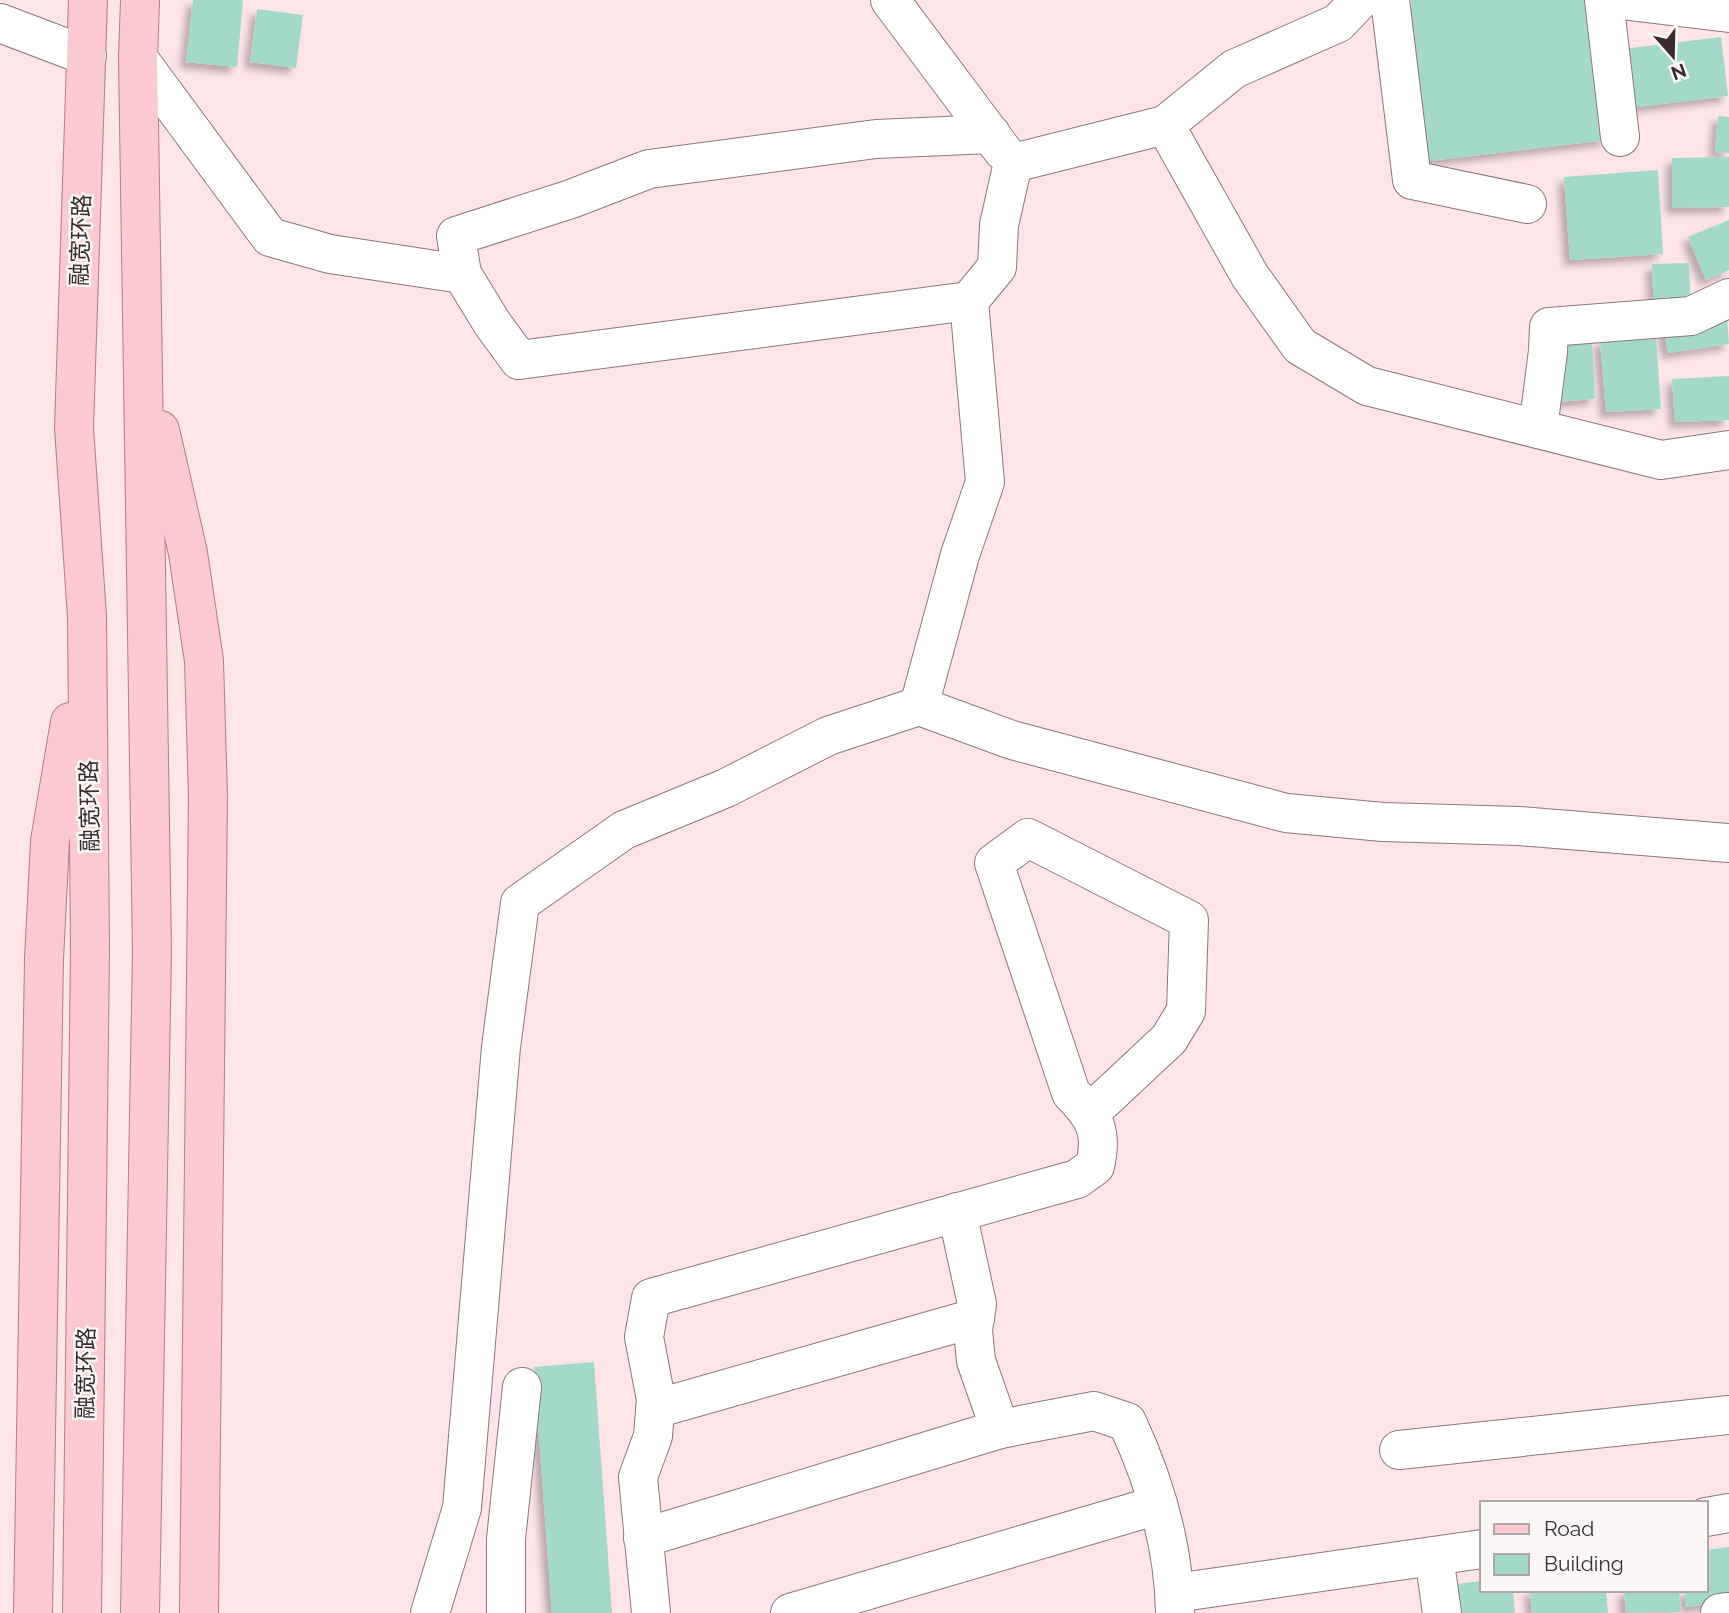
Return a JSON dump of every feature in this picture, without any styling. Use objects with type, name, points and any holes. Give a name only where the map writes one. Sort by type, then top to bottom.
[{"type":"main road","name":"融宽环路","points":[[82,1613],[90,949],[87,616],[74,428],[88,0]]},
{"type":"main road","points":[[139,0],[152,952],[140,1613]]},
{"type":"main road","points":[[142,353],[188,554],[204,661],[208,796],[199,1613]]},
{"type":"main road","points":[[33,1613],[44,958],[50,841],[87,616]]},
{"type":"street","points":[[890,0],[1002,149],[997,267],[969,301],[519,360],[462,274],[456,236],[571,200],[649,169],[876,139],[1002,149],[1166,125],[1234,69],[1339,23],[1360,0]]},
{"type":"street","points":[[1390,0],[1412,180],[1527,204]]},
{"type":"street","points":[[1604,0],[1620,137]]},
{"type":"street","points":[[1621,0],[1729,13]]},
{"type":"street","points":[[0,23],[87,56]]},
{"type":"street","points":[[138,58],[271,237],[330,254],[462,274]]},
{"type":"street","points":[[1166,125],[1250,276],[1300,346],[1367,386],[1661,460],[1729,450]]},
{"type":"street","points":[[1538,429],[1549,327],[1691,316],[1729,298]]},
{"type":"street","points":[[919,706],[960,555],[985,482],[969,301]]},
{"type":"street","points":[[430,1613],[462,1508],[502,1047],[520,903],[624,830],[726,788],[828,736],[919,706],[1012,740],[1286,813],[1383,822],[1519,826],[1729,843]]},
{"type":"street","points":[[651,1613],[638,1477],[653,1436],[656,1400],[644,1337],[651,1297],[1077,1179],[1095,1166],[1100,1145],[1091,1112],[1071,1093],[994,863],[1028,838],[1189,920],[1186,1011],[1169,1040],[1091,1112]]},
{"type":"street","points":[[957,1212],[977,1304],[973,1330],[976,1361],[1000,1429]]},
{"type":"street","points":[[655,1409],[975,1318]]},
{"type":"street","points":[[506,1613],[506,1539],[522,1387]]},
{"type":"street","points":[[642,1538],[1000,1429],[1094,1411],[1127,1422],[1147,1464],[1175,1579],[1175,1603],[1480,1549]]},
{"type":"street","points":[[1399,1450],[1729,1415]]},
{"type":"street","points":[[790,1613],[1158,1506]]},
{"type":"street","points":[[1708,1517],[1729,1513]]},
{"type":"street","points":[[1434,1556],[1442,1613]]},
{"type":"street","points":[[1720,1613],[1729,1612]]},
{"type":"building","points":[[193,0],[243,0],[237,67],[186,62]]},
{"type":"building","points":[[1411,0],[1591,0],[1607,140],[1429,161]]},
{"type":"building","points":[[257,9],[303,15],[296,68],[250,62]]},
{"type":"building","points":[[1721,37],[1728,96],[1629,108],[1623,49]]},
{"type":"building","points":[[1718,116],[1729,117],[1729,153],[1715,152]]},
{"type":"building","points":[[1729,157],[1729,207],[1672,208],[1672,158]]},
{"type":"building","points":[[1658,170],[1663,254],[1570,260],[1564,177]]},
{"type":"building","points":[[1729,220],[1729,270],[1706,280],[1688,237]]},
{"type":"building","points":[[1689,263],[1691,310],[1654,312],[1652,264]]},
{"type":"building","points":[[1727,317],[1729,344],[1668,353],[1663,328]]},
{"type":"building","points":[[1592,337],[1595,399],[1555,402],[1552,340]]},
{"type":"building","points":[[1656,337],[1661,409],[1606,412],[1600,340]]},
{"type":"building","points":[[1729,376],[1729,420],[1675,422],[1672,379]]},
{"type":"building","points":[[594,1362],[612,1613],[552,1613],[534,1367]]},
{"type":"building","points":[[1729,1547],[1729,1602],[1686,1607],[1684,1592],[1708,1592],[1708,1550]]},
{"type":"building","points":[[1480,1581],[1480,1592],[1513,1592],[1515,1613],[1450,1613],[1447,1585]]},
{"type":"building","points":[[1530,1592],[1606,1592],[1608,1613],[1532,1613]]},
{"type":"building","points":[[1624,1592],[1679,1592],[1681,1612],[1626,1613]]}]
